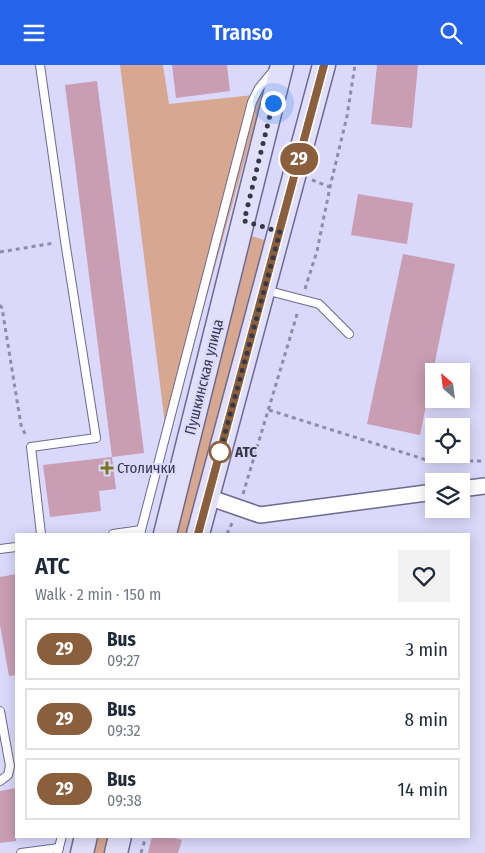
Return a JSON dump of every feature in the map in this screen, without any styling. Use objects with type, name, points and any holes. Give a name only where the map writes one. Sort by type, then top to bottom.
[{"type":"main road","name":"Пушкинская улица","points":[[165,533],[282,65]]},
{"type":"main road","points":[[198,533],[324,65]]},
{"type":"main road","points":[[244,221],[280,232]]},
{"type":"main road","points":[[82,853],[86,838]]},
{"type":"main road","points":[[116,853],[120,838]]},
{"type":"street","points":[[470,488],[485,485]]},
{"type":"street","points":[[208,497],[260,515],[425,493]]},
{"type":"lane","points":[[40,65],[96,438],[31,447],[41,533]]},
{"type":"lane","points":[[127,533],[141,532],[252,102],[259,87],[278,65]]},
{"type":"lane","points":[[265,290],[319,304],[349,334]]},
{"type":"lane","points":[[0,549],[15,547]]},
{"type":"lane","points":[[0,711],[10,766],[8,775],[0,781]]},
{"type":"lane","points":[[21,853],[58,851],[61,838]]},
{"type":"path","points":[[0,252],[65,241]]},
{"type":"path","points":[[0,305],[22,425],[31,447]]},
{"type":"path","points":[[269,409],[430,461],[485,461]]},
{"type":"path","points":[[141,853],[145,838]]},
{"type":"shaded area","points":[[120,65],[163,65],[169,104],[263,94],[167,440]]},
{"type":"shaded area","points":[[251,236],[268,241],[189,533],[175,533]]},
{"type":"shaded area","points":[[94,838],[111,838],[107,853],[90,853]]},
{"type":"building","points":[[172,65],[227,65],[230,91],[176,98]]},
{"type":"building","points":[[377,65],[418,65],[412,128],[371,124]]},
{"type":"building","points":[[97,81],[144,453],[112,457],[65,85]]},
{"type":"building","points":[[358,194],[413,203],[407,244],[351,235]]},
{"type":"building","points":[[403,254],[455,264],[435,363],[425,363],[426,408],[420,435],[367,424]]},
{"type":"building","points":[[112,457],[116,489],[99,491],[101,511],[50,517],[43,465]]},
{"type":"building","points":[[15,574],[15,675],[9,676],[0,625],[0,577]]},
{"type":"building","points":[[15,788],[16,841],[0,843],[0,791]]},
{"type":"building","points":[[152,838],[182,840],[178,853],[148,853]]},
{"type":"bus line","name":"29","points":[[198,533],[324,65]]},
{"type":"place","name":"АТС","points":[[220,452]]},
{"type":"place","name":"Столички","points":[[107,468]]},
{"type":"route","points":[[220,452],[218,459],[280,232],[244,221],[273,103]]}]
